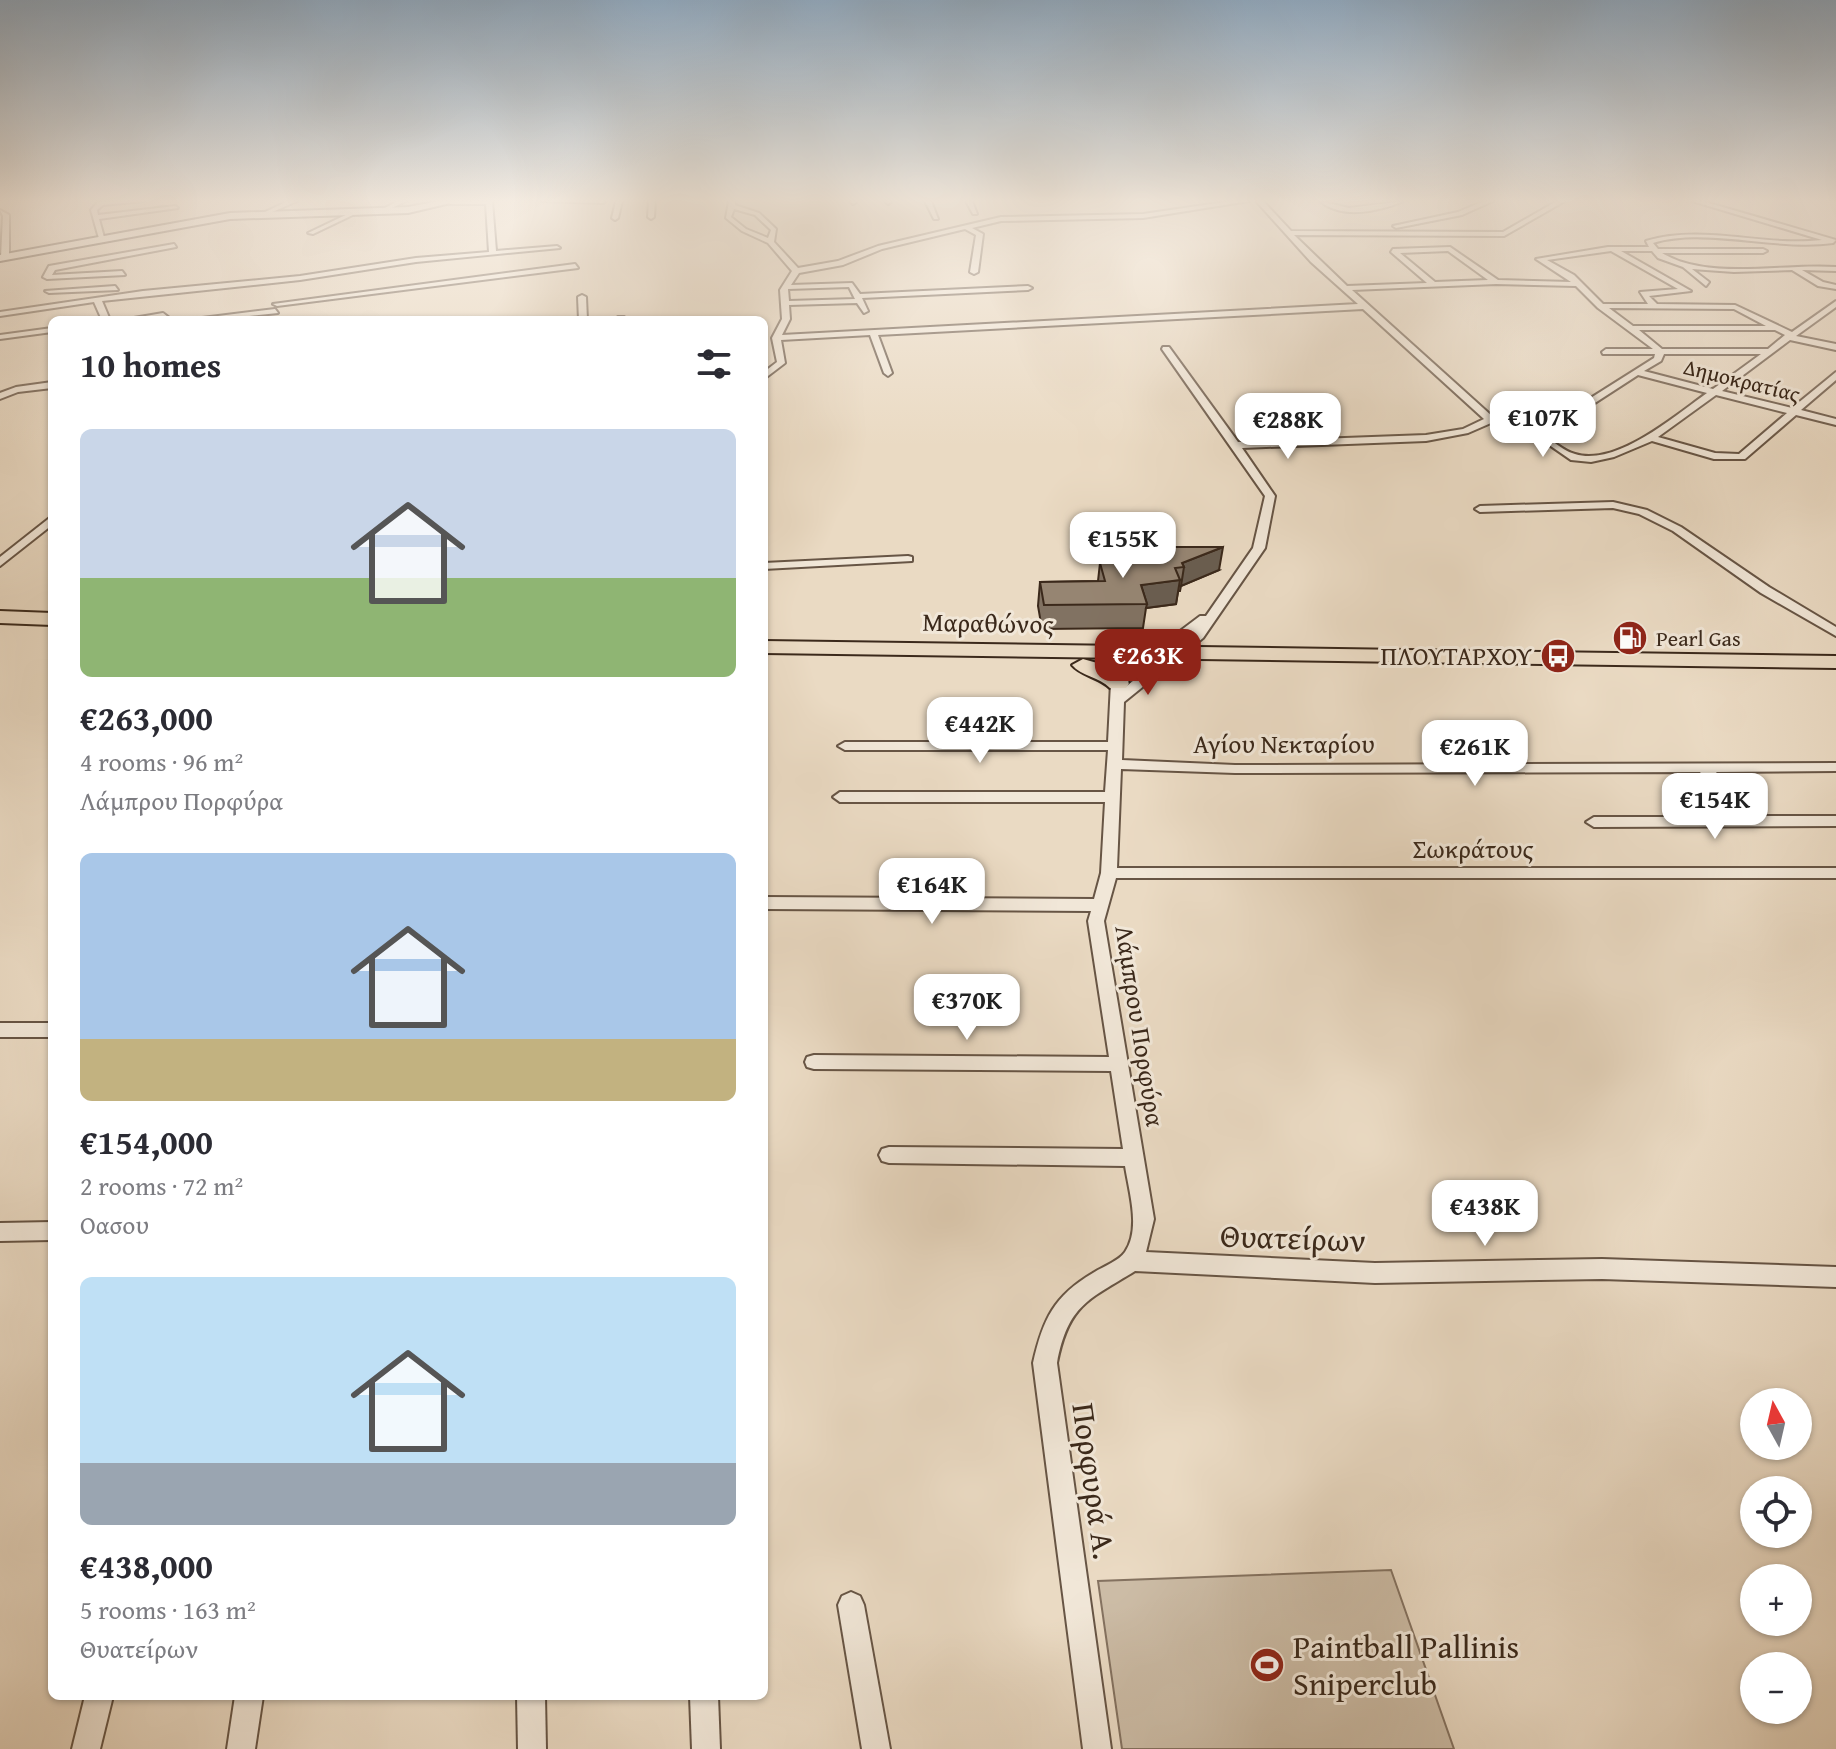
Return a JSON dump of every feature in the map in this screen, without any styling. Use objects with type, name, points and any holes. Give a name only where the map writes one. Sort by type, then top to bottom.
[{"type":"main road","points":[[0,617],[48,619]]},
{"type":"main road","points":[[0,629],[48,631]]},
{"type":"main road","points":[[1197,637],[1209,647],[1229,655]]},
{"type":"main road","name":"Μαραθώνος","points":[[768,647],[1158,660],[1836,674]]},
{"type":"main road","name":"Μαραθώνος","points":[[768,660],[1083,665],[1229,655],[1836,662]]},
{"type":"main road","points":[[1083,665],[1104,672],[1117,692]]},
{"type":"street","points":[[0,314],[143,293],[161,294],[255,283]]},
{"type":"street","points":[[240,316],[467,283]]},
{"type":"street","points":[[768,373],[781,363],[776,338],[786,319],[786,287],[789,283]]},
{"type":"street","points":[[1340,283],[1488,422]]},
{"type":"street","points":[[1346,288],[1456,283]]},
{"type":"street","points":[[1522,283],[1579,284],[1601,306],[1659,351]]},
{"type":"street","points":[[1655,307],[1643,294],[1687,291],[1672,283]]},
{"type":"street","points":[[786,287],[850,285],[864,311]]},
{"type":"street","points":[[49,291],[151,286],[143,293]]},
{"type":"street","points":[[215,316],[224,287]]},
{"type":"street","points":[[786,303],[1028,288]]},
{"type":"street","points":[[275,312],[278,289]]},
{"type":"street","points":[[161,294],[166,316]]},
{"type":"street","points":[[582,297],[583,316]]},
{"type":"street","points":[[97,300],[104,316]]},
{"type":"street","points":[[1521,421],[1565,454],[1582,459],[1606,456],[1651,438],[1836,303]]},
{"type":"street","points":[[776,338],[1366,306]]},
{"type":"street","points":[[1601,306],[1735,307],[1788,336],[1836,347]]},
{"type":"street","points":[[33,309],[38,332]]},
{"type":"street","points":[[1630,328],[1774,328]]},
{"type":"street","points":[[0,337],[48,331]]},
{"type":"street","points":[[873,332],[888,373]]},
{"type":"street","points":[[1117,692],[1158,660],[1197,637],[1259,548],[1270,502],[1268,491],[1166,349]]},
{"type":"street","points":[[1235,445],[1426,438],[1488,422],[1521,421],[1578,409],[1640,373],[1658,359],[1659,351]]},
{"type":"street","points":[[1606,352],[1767,351]]},
{"type":"street","name":"Δημοκρατίας","points":[[1640,373],[1836,422]]},
{"type":"street","points":[[1651,438],[1714,456],[1738,458],[1836,375]]},
{"type":"street","points":[[0,396],[16,390],[48,386]]},
{"type":"street","points":[[1480,509],[1617,505],[1643,512],[1677,529],[1765,590],[1836,632]]},
{"type":"street","points":[[0,563],[48,522]]},
{"type":"street","points":[[768,566],[908,559]]},
{"type":"street","points":[[1117,692],[1211,613]]},
{"type":"street","name":"Λάμπρου Πορφύρα","points":[[1117,692],[1109,873],[1096,921],[1144,1219],[1141,1239],[1132,1261]]},
{"type":"street","name":"Αγίου Νεκταρίου","points":[[845,746],[1115,755],[1235,769],[1836,767]]},
{"type":"street","points":[[1705,768],[1748,821]]},
{"type":"street","points":[[840,797],[1113,797]]},
{"type":"street","points":[[1594,822],[1836,821]]},
{"type":"street","name":"Σωκράτους","points":[[1109,873],[1836,873]]},
{"type":"street","points":[[768,903],[1100,905]]},
{"type":"street","points":[[0,1030],[48,1030]]},
{"type":"street","points":[[814,1062],[1119,1064]]},
{"type":"street","points":[[889,1155],[1133,1158]]},
{"type":"street","points":[[0,1232],[48,1231]]},
{"type":"street","name":"Θυατείρων","points":[[1132,1261],[1375,1273],[1602,1269],[1836,1277]]},
{"type":"street","name":"Πορφυρά Α.","points":[[1097,1749],[1045,1363],[1051,1329],[1062,1308],[1132,1261]]},
{"type":"street","points":[[851,1605],[876,1749]]},
{"type":"street","points":[[86,1749],[98,1700]]},
{"type":"street","points":[[241,1749],[248,1700]]},
{"type":"street","points":[[531,1700],[532,1749]]},
{"type":"street","points":[[704,1700],[706,1749]]},
{"type":"shaded area","name":"Paintball Pallinis Sniperclub","points":[[1391,1570],[1454,1749],[1122,1749],[1098,1581]]},
{"type":"building","points":[[1173,547],[1223,547],[1182,563],[1184,567],[1175,568],[1180,580],[1141,585],[1147,604],[1044,605],[1040,582],[1105,581],[1100,563],[1146,562],[1144,554]]},
{"type":"place","name":"Pearl Gas","points":[[1630,638]]},
{"type":"place","name":"ΠΛΟΥΤΑΡΧΟΥ","points":[[1558,656]]},
{"type":"place","name":"Paintball Pallinis Sniperclub","points":[[1267,1665]]}]
